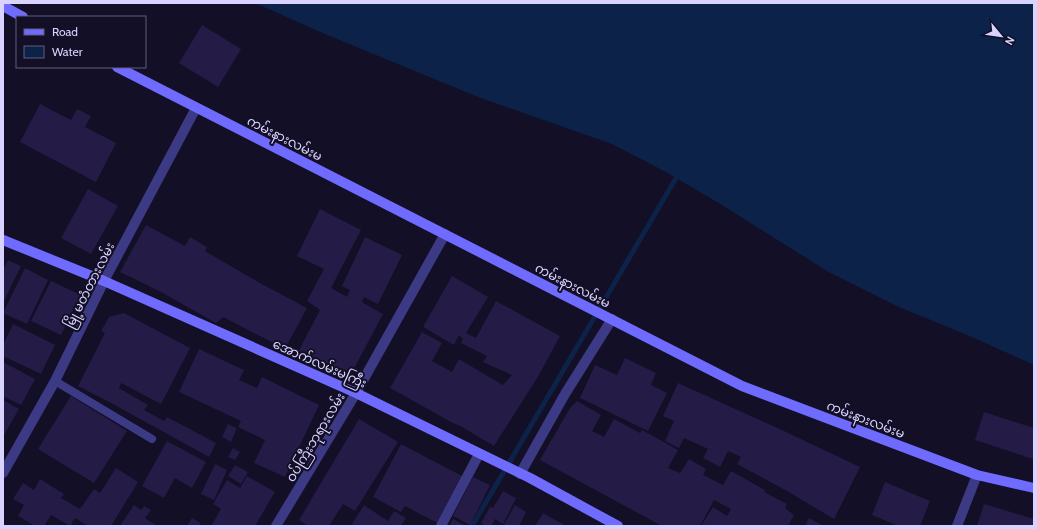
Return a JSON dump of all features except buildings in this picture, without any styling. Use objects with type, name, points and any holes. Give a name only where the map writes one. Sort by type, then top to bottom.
[{"type":"main road","points":[[3,6],[21,16]]},
{"type":"main road","name":"ကမ်းနားလမ်းမ","points":[[119,68],[742,386],[977,475],[1034,488]]},
{"type":"main road","name":"အောက်လမ်းမကြီး","points":[[3,240],[104,281],[356,393],[520,474],[618,526]]},
{"type":"street","name":"မြို့မတံတားလမ်း","points":[[3,473],[56,381],[104,281],[196,108]]},
{"type":"street","name":"ဝပ်ကြီးဘုရားလမ်း","points":[[276,526],[356,393],[445,234]]},
{"type":"street","points":[[520,474],[565,394],[612,319]]},
{"type":"street","points":[[441,526],[480,454]]},
{"type":"street","points":[[957,526],[977,475]]},
{"type":"lane","points":[[56,381],[152,439]]},
{"type":"water","points":[[255,3],[1034,3],[1034,365],[972,337],[899,307],[827,271],[717,202],[664,171],[612,144],[478,97],[325,34]]},
{"type":"waterway","points":[[472,526],[679,173]]}]
